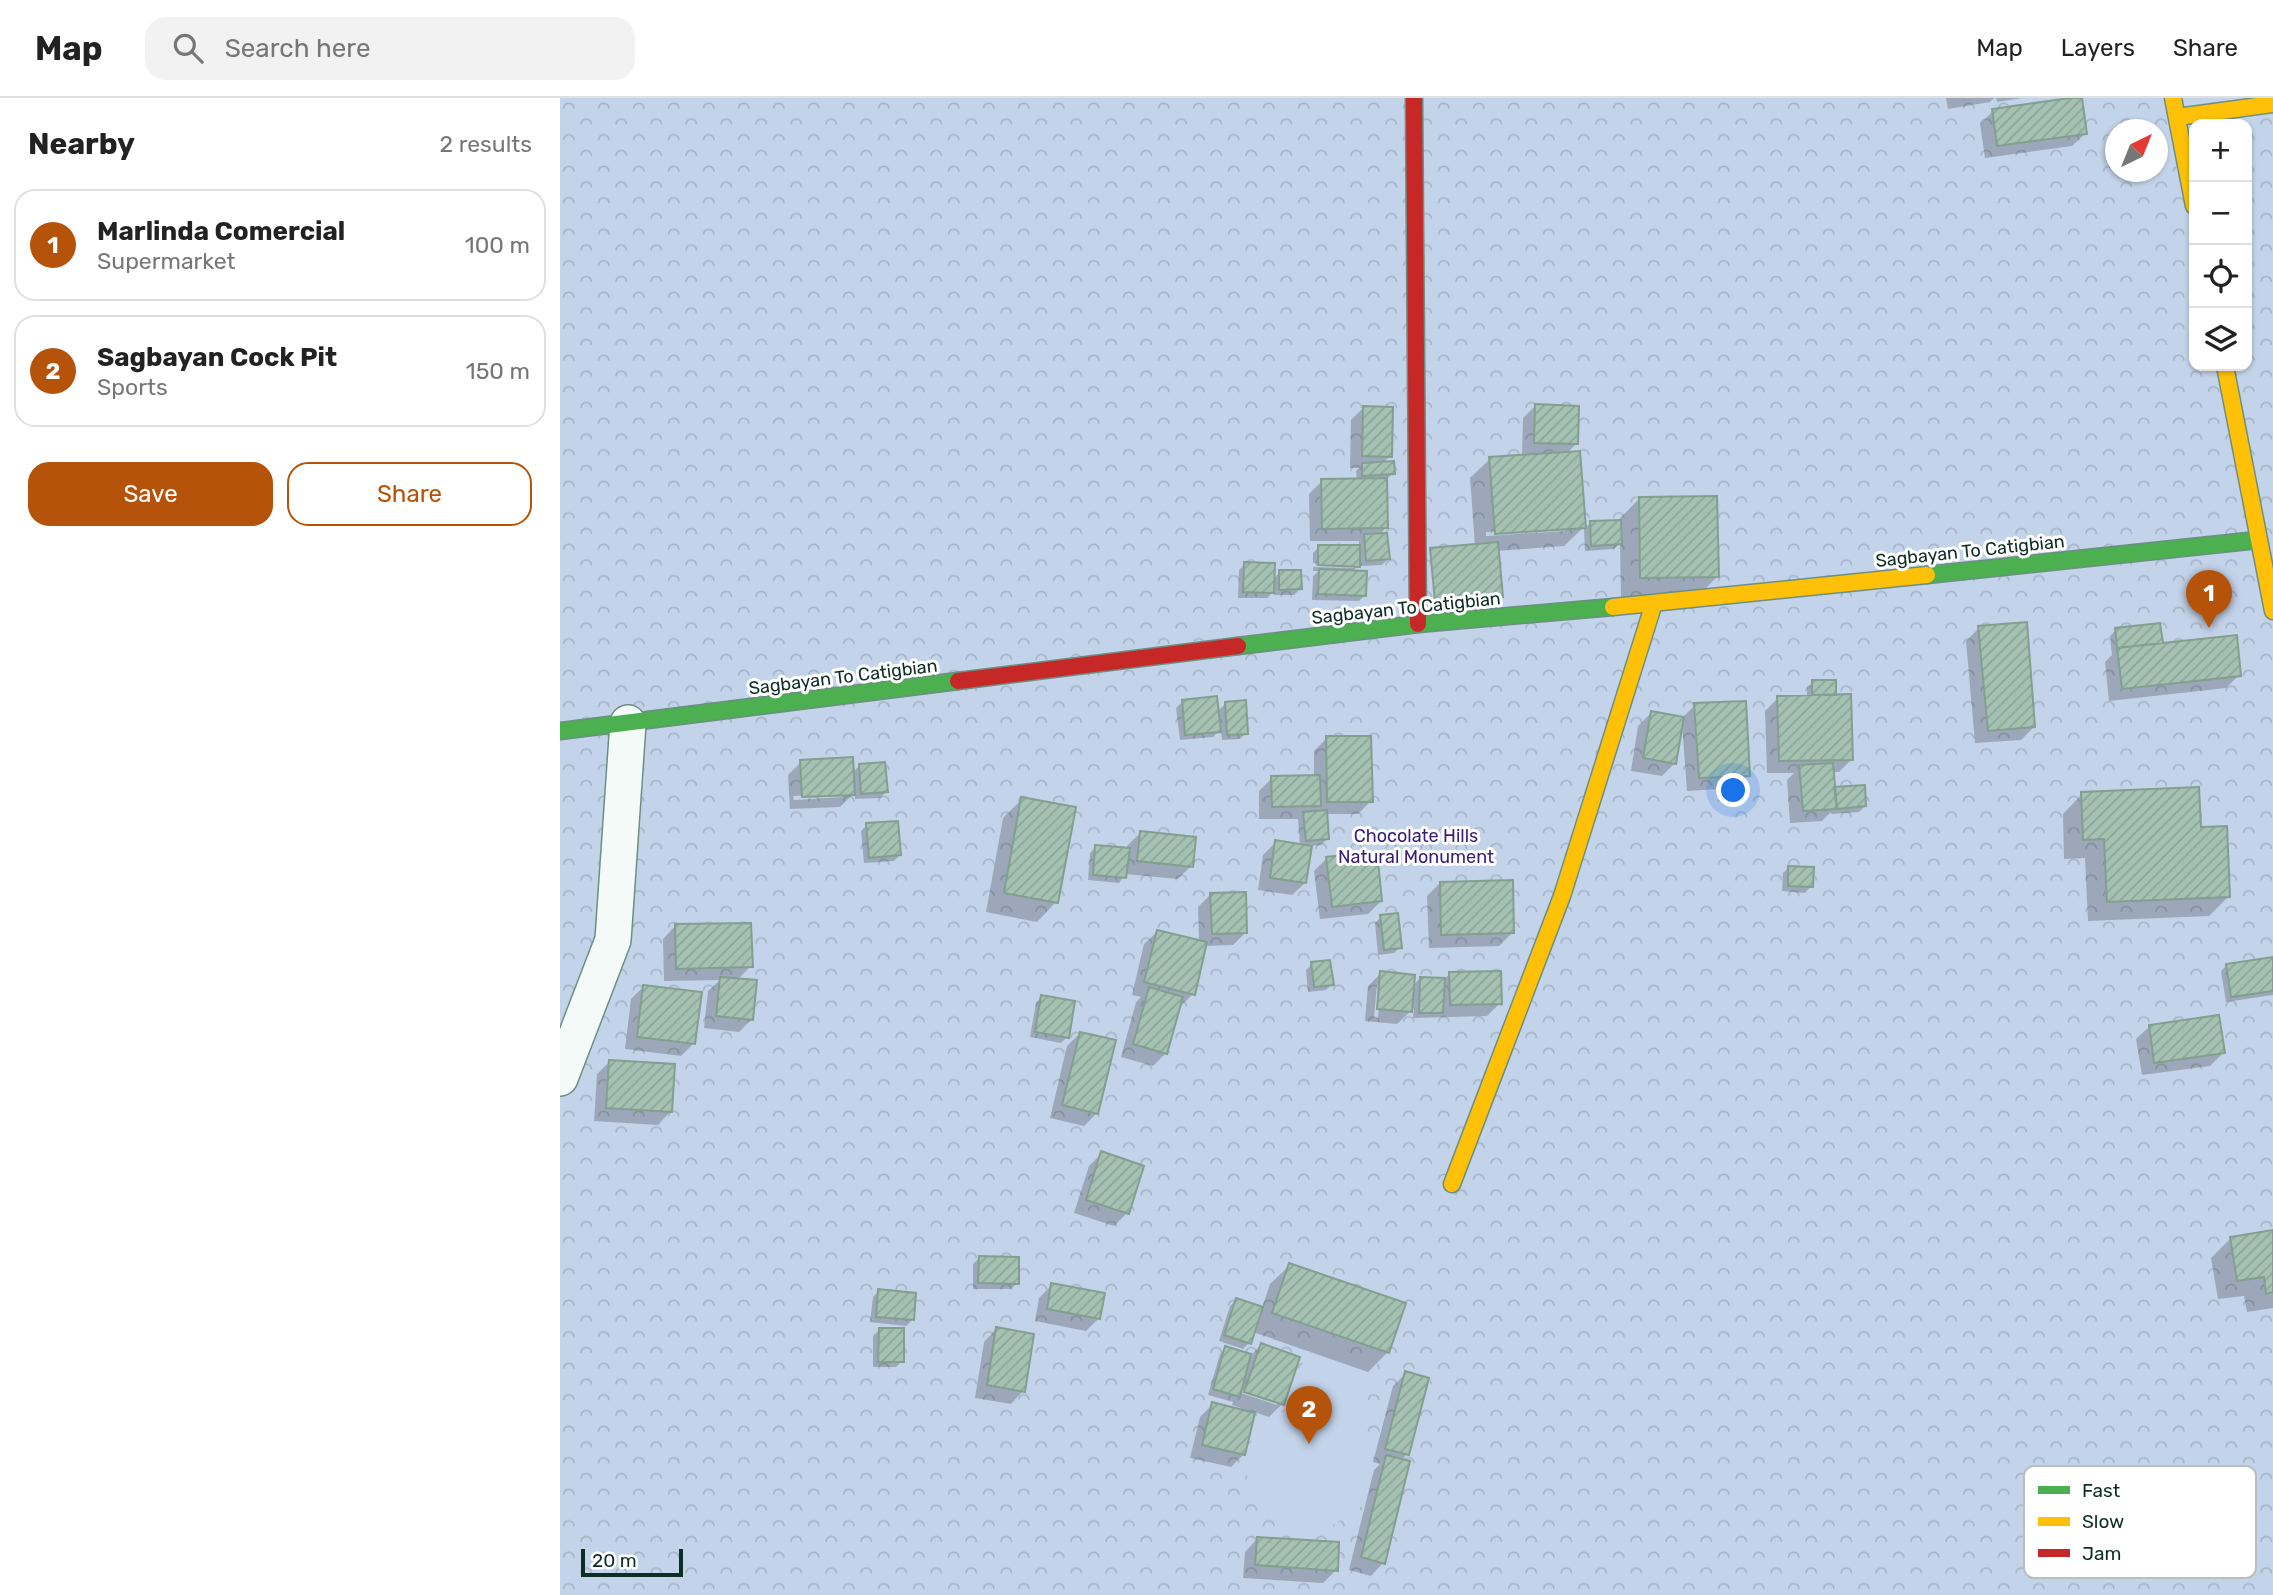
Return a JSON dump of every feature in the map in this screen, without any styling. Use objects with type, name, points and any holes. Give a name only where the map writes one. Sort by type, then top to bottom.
[{"type":"main road","points":[[1414,98],[1418,624]]},
{"type":"main road","points":[[2173,98],[2189,182]]},
{"type":"main road","points":[[2177,117],[2273,104]]},
{"type":"main road","points":[[2226,371],[2273,611]]},
{"type":"main road","name":"Sagbayan To Catigbian","points":[[560,731],[1418,624],[1654,603],[2258,540]]},
{"type":"main road","points":[[1452,1184],[1562,896],[1654,603]]},
{"type":"street","points":[[560,1077],[613,940],[628,723]]},
{"type":"green space","name":"Chocolate Hills Natural Monument","points":[[560,98],[2273,98],[2273,1595],[560,1595]]},
{"type":"green space","points":[[1310,1341],[1378,1362],[1361,1425],[1373,1459],[1368,1502],[1318,1535],[1273,1520],[1243,1469],[1255,1430],[1287,1409]]},
{"type":"building","points":[[2082,98],[2087,134],[1997,146],[1992,109]]},
{"type":"building","points":[[1535,404],[1579,406],[1578,444],[1534,443]]},
{"type":"building","points":[[1363,406],[1393,407],[1392,457],[1362,456]]},
{"type":"building","points":[[1580,451],[1586,528],[1495,534],[1489,457]]},
{"type":"building","points":[[1394,461],[1395,474],[1362,476],[1362,463]]},
{"type":"building","points":[[1387,478],[1388,528],[1322,529],[1321,479]]},
{"type":"building","points":[[1717,496],[1719,577],[1640,578],[1639,497]]},
{"type":"building","points":[[1621,520],[1622,544],[1591,546],[1590,521]]},
{"type":"building","points":[[1387,533],[1390,559],[1366,561],[1364,534]]},
{"type":"building","points":[[1498,542],[1503,597],[1435,602],[1430,548]]},
{"type":"building","points":[[1318,545],[1360,545],[1360,567],[1318,565]]},
{"type":"building","points":[[1244,562],[1275,563],[1274,593],[1243,592]]},
{"type":"building","points":[[1319,569],[1367,571],[1366,596],[1318,594]]},
{"type":"building","points":[[1279,570],[1301,570],[1302,589],[1279,590]]},
{"type":"building","points":[[2027,622],[2035,727],[1988,731],[1978,626]]},
{"type":"building","points":[[2160,623],[2163,643],[2117,648],[2115,628]]},
{"type":"building","points":[[2237,635],[2241,676],[2122,689],[2117,648]]},
{"type":"building","points":[[1812,680],[1836,680],[1836,695],[1812,695]]},
{"type":"building","points":[[1851,694],[1853,760],[1779,761],[1777,696]]},
{"type":"building","points":[[1217,696],[1221,732],[1185,735],[1182,700]]},
{"type":"building","points":[[1246,700],[1248,734],[1227,735],[1225,702]]},
{"type":"building","points":[[1746,701],[1750,776],[1699,778],[1694,703]]},
{"type":"building","points":[[1651,711],[1684,717],[1676,764],[1643,758]]},
{"type":"building","points":[[1326,736],[1371,736],[1373,802],[1327,802]]},
{"type":"building","points":[[853,757],[855,795],[802,797],[800,760]]},
{"type":"building","points":[[885,762],[888,792],[861,794],[859,764]]},
{"type":"building","points":[[1833,763],[1837,809],[1803,811],[1799,765]]},
{"type":"building","points":[[1320,775],[1321,806],[1272,807],[1271,776]]},
{"type":"building","points":[[1865,785],[1866,806],[1837,809],[1834,787]]},
{"type":"building","points":[[2199,787],[2201,827],[2227,826],[2230,897],[2107,902],[2104,839],[2083,840],[2081,792]]},
{"type":"building","points":[[1021,797],[1076,807],[1058,903],[1004,893]]},
{"type":"building","points":[[1327,810],[1329,839],[1306,841],[1303,812]]},
{"type":"building","points":[[898,821],[901,855],[869,858],[866,823]]},
{"type":"building","points":[[1140,831],[1196,837],[1193,867],[1137,861]]},
{"type":"building","points":[[1275,840],[1312,846],[1306,883],[1270,878]]},
{"type":"building","points":[[1095,845],[1130,848],[1126,878],[1093,875]]},
{"type":"building","points":[[1377,851],[1382,901],[1332,907],[1326,857]]},
{"type":"building","points":[[1788,866],[1814,867],[1813,887],[1788,886]]},
{"type":"building","points":[[1513,880],[1514,933],[1441,935],[1440,882]]},
{"type":"building","points":[[1246,892],[1247,933],[1212,934],[1210,893]]},
{"type":"building","points":[[1398,913],[1402,948],[1384,950],[1380,915]]},
{"type":"building","points":[[751,923],[753,967],[676,969],[675,924]]},
{"type":"building","points":[[1157,930],[1207,942],[1195,995],[1144,982]]},
{"type":"building","points":[[2273,957],[2273,991],[2231,997],[2226,964]]},
{"type":"building","points":[[1330,960],[1334,985],[1314,987],[1311,962]]},
{"type":"building","points":[[1380,971],[1415,975],[1412,1012],[1377,1009]]},
{"type":"building","points":[[1501,971],[1502,1004],[1450,1005],[1449,972]]},
{"type":"building","points":[[720,977],[757,980],[753,1020],[716,1016]]},
{"type":"building","points":[[1420,977],[1445,978],[1443,1013],[1419,1013]]},
{"type":"building","points":[[643,985],[702,992],[695,1044],[637,1037]]},
{"type":"building","points":[[1149,987],[1183,997],[1167,1054],[1133,1044]]},
{"type":"building","points":[[1041,995],[1075,1001],[1069,1038],[1035,1032]]},
{"type":"building","points":[[2219,1015],[2225,1053],[2154,1063],[2149,1025]]},
{"type":"building","points":[[1080,1032],[1116,1040],[1098,1114],[1062,1105]]},
{"type":"building","points":[[609,1060],[675,1064],[672,1112],[606,1108]]},
{"type":"building","points":[[1101,1151],[1144,1166],[1129,1214],[1086,1200]]},
{"type":"building","points":[[2273,1230],[2273,1292],[2266,1294],[2264,1277],[2237,1281],[2230,1237]]},
{"type":"building","points":[[979,1256],[1019,1257],[1019,1284],[978,1283]]},
{"type":"building","points":[[1289,1263],[1406,1303],[1389,1353],[1272,1313]]},
{"type":"building","points":[[1051,1283],[1105,1293],[1100,1319],[1047,1309]]},
{"type":"building","points":[[878,1289],[916,1293],[914,1320],[876,1317]]},
{"type":"building","points":[[1236,1298],[1263,1307],[1251,1344],[1224,1335]]},
{"type":"building","points":[[996,1327],[1034,1334],[1025,1392],[987,1385]]},
{"type":"building","points":[[879,1328],[904,1328],[904,1362],[878,1362]]},
{"type":"building","points":[[1261,1343],[1300,1357],[1284,1405],[1244,1392]]},
{"type":"building","points":[[1225,1346],[1251,1354],[1240,1397],[1213,1389]]},
{"type":"building","points":[[1405,1371],[1429,1378],[1409,1455],[1385,1449]]},
{"type":"building","points":[[1212,1402],[1255,1413],[1245,1455],[1202,1445]]},
{"type":"building","points":[[1386,1455],[1410,1461],[1385,1564],[1361,1557]]},
{"type":"building","points":[[1257,1537],[1339,1542],[1338,1571],[1255,1565]]},
{"type":"traffic: fast","points":[[1927,575],[2258,540]]},
{"type":"traffic: fast","points":[[1238,646],[1418,624],[1613,607]]},
{"type":"traffic: fast","points":[[560,731],[958,681]]},
{"type":"traffic: slow","points":[[2173,98],[2189,182]]},
{"type":"traffic: slow","points":[[2177,117],[2273,104]]},
{"type":"traffic: slow","points":[[2226,371],[2273,611]]},
{"type":"traffic: slow","points":[[1613,607],[1927,575]]},
{"type":"traffic: slow","points":[[1452,1184],[1562,896],[1654,603]]},
{"type":"traffic: jam","points":[[1414,98],[1418,624]]},
{"type":"traffic: jam","points":[[958,681],[1238,646]]},
{"type":"place","name":"Marlinda Comercial","points":[[2209,628]]},
{"type":"place","name":"Sagbayan Cock Pit","points":[[1309,1444]]}]
